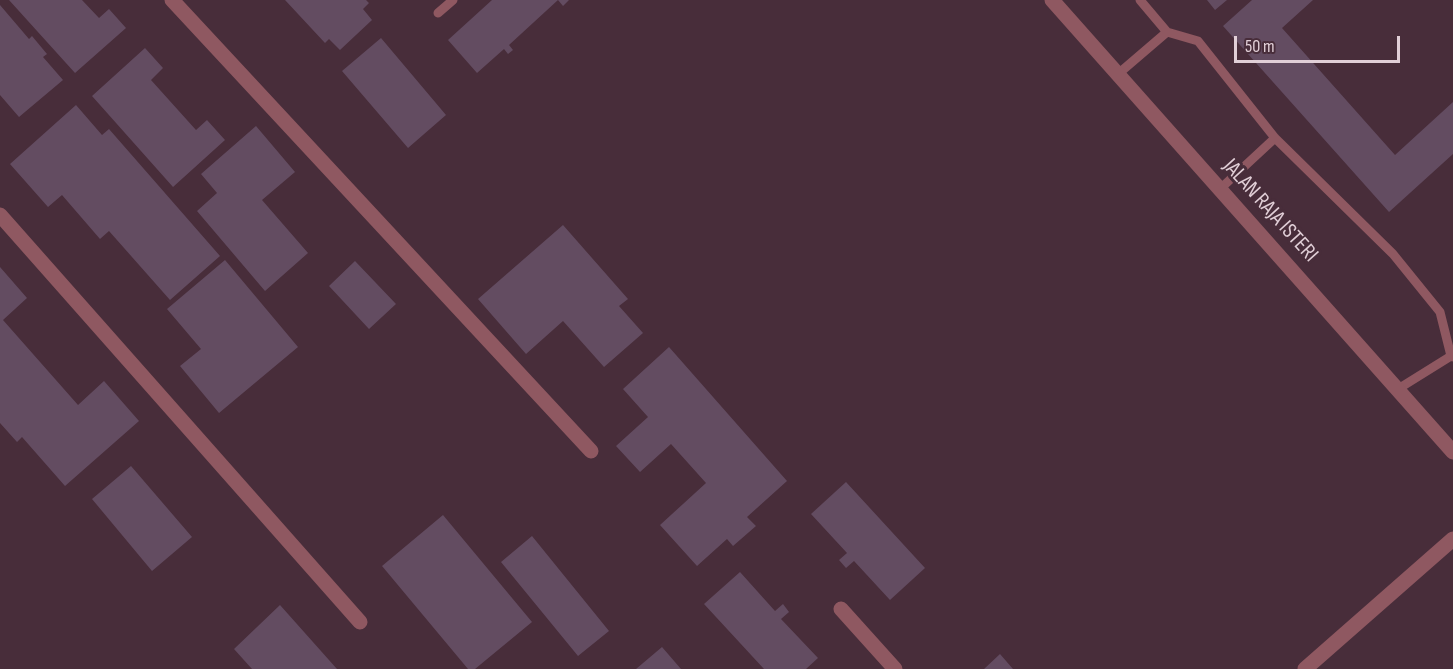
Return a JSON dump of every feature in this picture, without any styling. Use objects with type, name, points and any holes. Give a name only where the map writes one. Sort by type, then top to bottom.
[{"type":"street","points":[[172,0],[591,451]]},
{"type":"street","name":"JALAN RAJA ISTERI","points":[[1052,0],[1453,452]]},
{"type":"street","points":[[0,215],[360,622]]},
{"type":"street","points":[[1305,669],[1453,539]]},
{"type":"street","points":[[841,609],[885,666]]},
{"type":"lane","points":[[438,13],[453,0]]},
{"type":"lane","points":[[1140,0],[1167,32],[1198,41],[1275,138],[1393,254],[1440,312],[1452,357],[1398,389]]},
{"type":"lane","points":[[1118,74],[1167,32]]},
{"type":"lane","points":[[1220,189],[1275,138]]},
{"type":"building","points":[[9,0],[82,0],[99,18],[109,9],[126,28],[75,73]]},
{"type":"building","points":[[285,0],[366,0],[369,3],[363,9],[372,20],[340,50],[329,39],[325,43]]},
{"type":"building","points":[[492,0],[558,0],[509,45],[513,50],[508,54],[504,49],[477,73],[448,40]]},
{"type":"building","points":[[558,0],[569,0],[563,6]]},
{"type":"building","points":[[1207,0],[1227,0],[1215,10]]},
{"type":"building","points":[[1252,0],[1313,0],[1282,28],[1395,155],[1453,102],[1453,154],[1389,212],[1223,26]]},
{"type":"building","points":[[0,5],[29,39],[32,36],[47,54],[43,57],[63,80],[19,117],[0,95]]},
{"type":"building","points":[[381,38],[446,115],[408,148],[342,71]]},
{"type":"building","points":[[145,48],[163,68],[151,80],[196,130],[207,120],[225,140],[173,187],[92,96]]},
{"type":"building","points":[[76,105],[102,135],[109,129],[220,256],[170,300],[109,231],[100,239],[62,195],[48,207],[10,164]]},
{"type":"building","points":[[256,126],[295,172],[262,200],[308,253],[265,291],[197,211],[217,193],[201,174]]},
{"type":"building","points":[[563,225],[628,299],[619,306],[643,333],[604,367],[563,321],[526,354],[478,299]]},
{"type":"building","points":[[225,260],[298,347],[219,413],[180,366],[201,349],[167,309]]},
{"type":"building","points":[[355,261],[396,304],[369,329],[329,286]]},
{"type":"building","points":[[0,267],[27,298],[3,320],[78,405],[104,381],[139,421],[65,486],[22,437],[17,442],[0,423]]},
{"type":"building","points":[[669,347],[787,481],[747,517],[756,526],[733,546],[727,539],[697,566],[660,525],[706,483],[671,444],[640,472],[616,446],[648,417],[623,389]]},
{"type":"building","points":[[131,466],[192,537],[152,571],[92,499]]},
{"type":"building","points":[[846,482],[925,568],[890,600],[854,561],[846,568],[839,560],[847,553],[811,514]]},
{"type":"building","points":[[443,515],[532,622],[475,669],[468,669],[382,566]]},
{"type":"building","points":[[532,536],[609,631],[578,656],[501,562]]},
{"type":"building","points":[[740,572],[775,611],[783,604],[789,612],[781,619],[818,658],[806,669],[764,669],[704,604]]},
{"type":"building","points":[[280,605],[337,669],[252,669],[234,649]]},
{"type":"building","points":[[662,647],[681,669],[636,669]]},
{"type":"building","points":[[1000,654],[1013,669],[984,669]]}]
